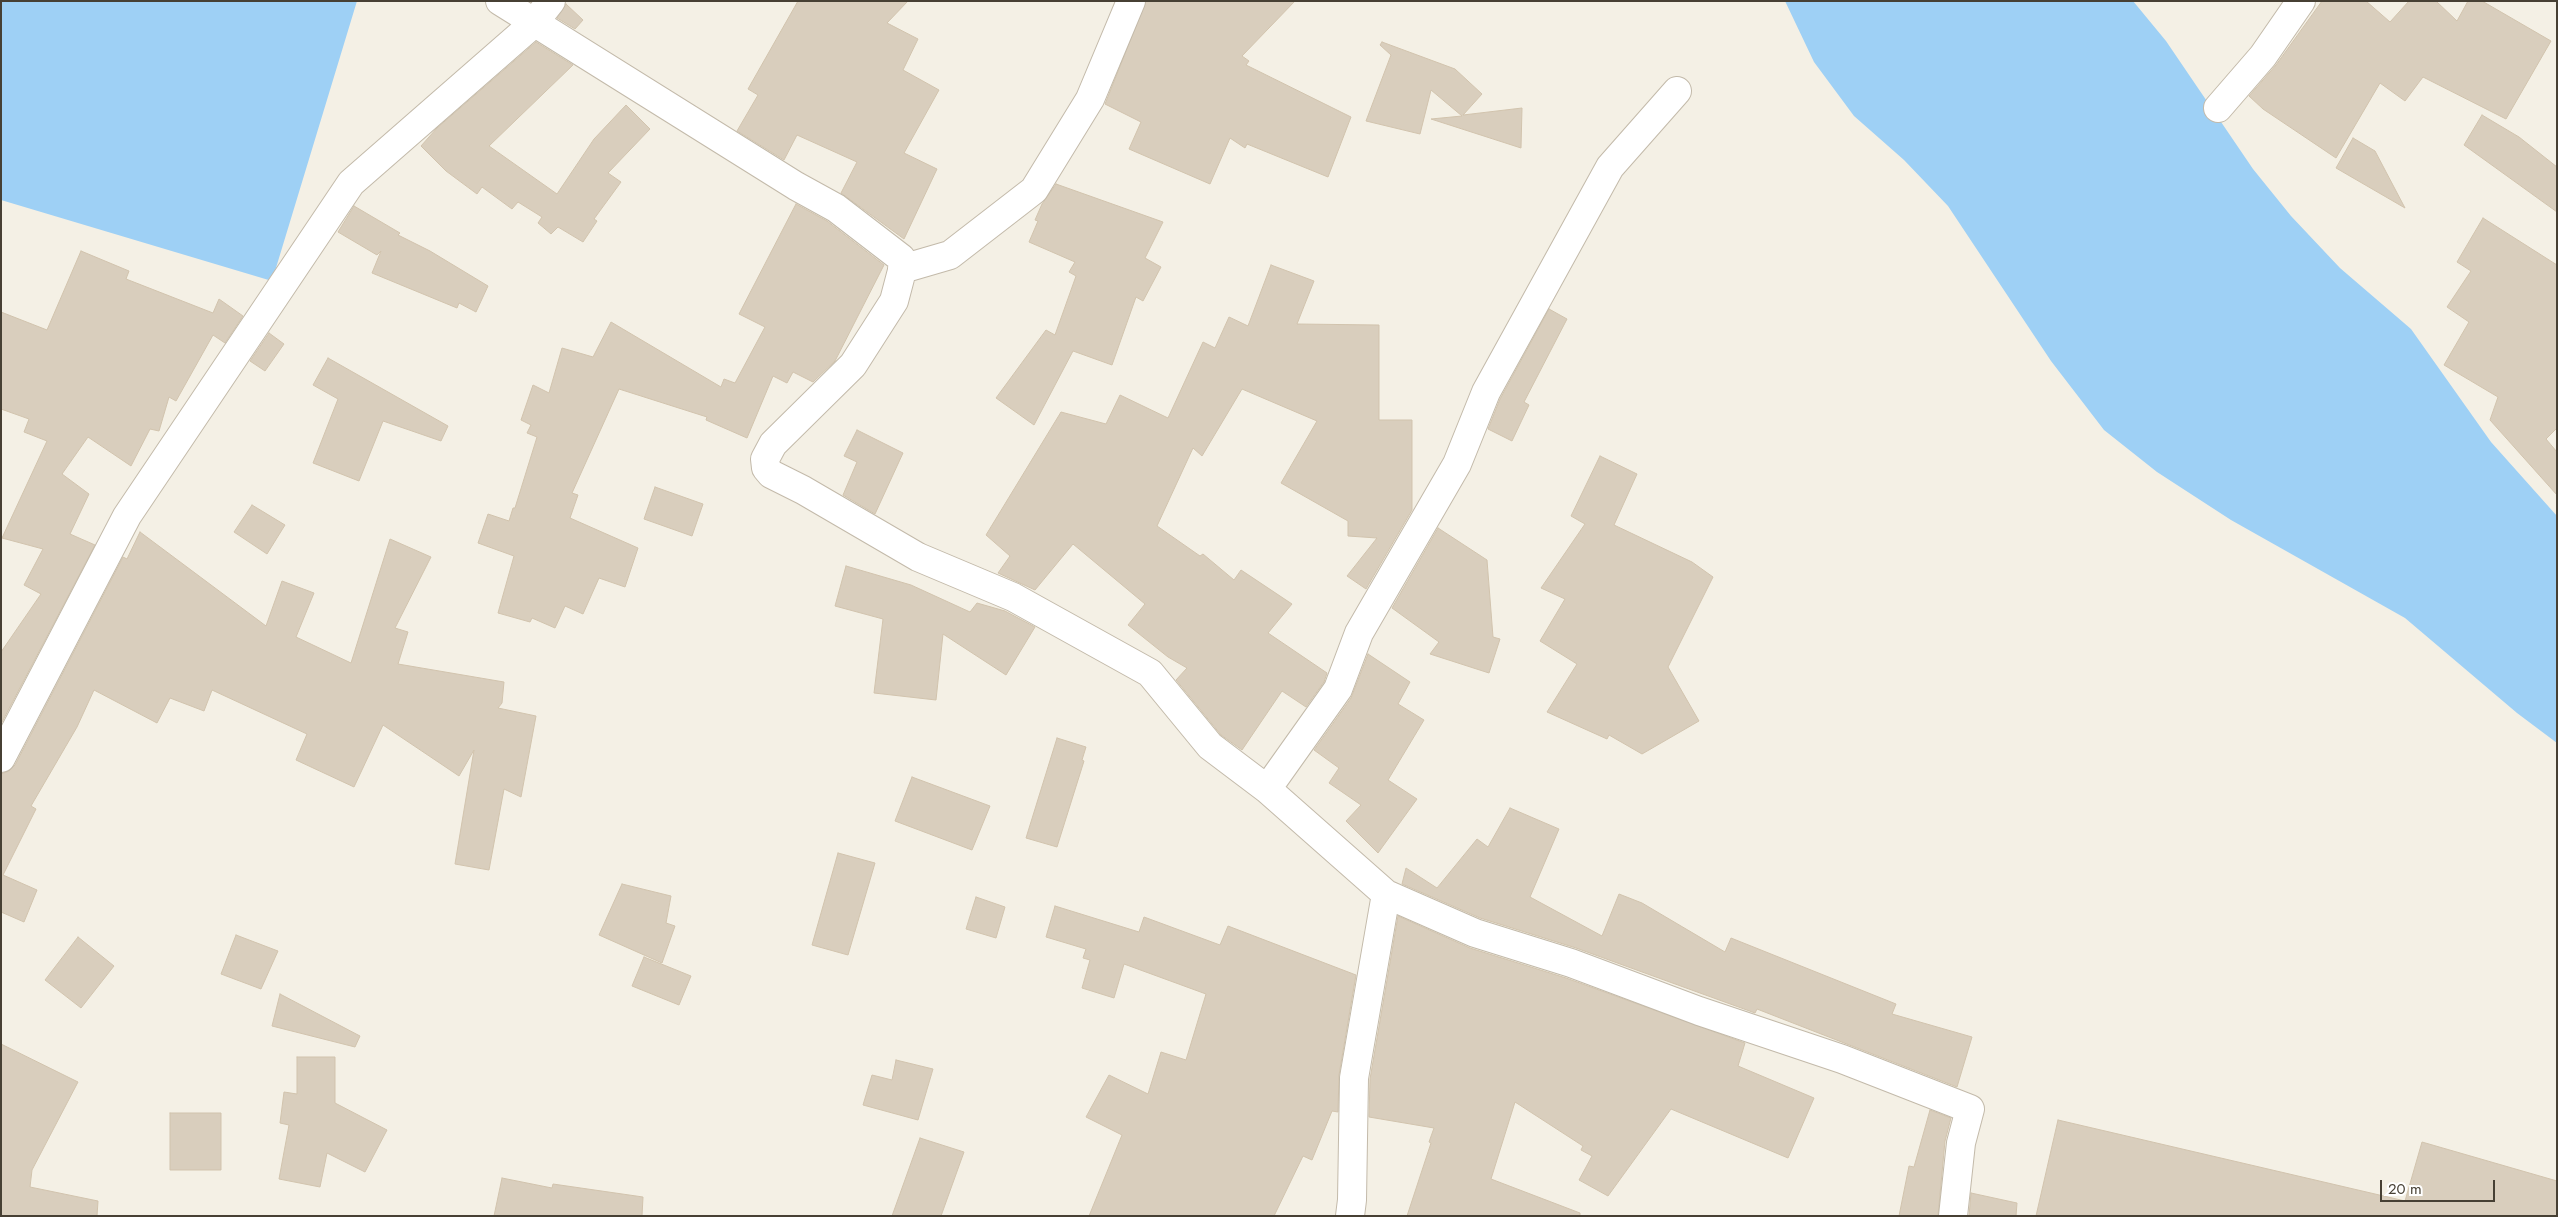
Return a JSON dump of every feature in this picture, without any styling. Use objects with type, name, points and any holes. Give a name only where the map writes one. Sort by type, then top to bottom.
[{"type":"street","points":[[500,1],[533,24],[689,118],[796,186],[836,208],[901,258],[904,263],[894,301],[853,365],[773,444],[765,459],[766,468],[771,474],[812,494],[918,558],[1013,597],[1150,673],[1210,746],[1267,789],[1386,894],[1476,933],[1571,963],[1698,1011],[1842,1059],[1970,1109],[1961,1143],[1953,1216]]},
{"type":"street","points":[[3,751],[127,516],[351,183],[533,24],[552,1]]},
{"type":"street","points":[[902,269],[950,255],[1034,190],[1090,99],[1131,1]]},
{"type":"street","points":[[2218,108],[2263,56],[2301,1]]},
{"type":"street","points":[[1267,789],[1338,689],[1359,633],[1457,464],[1486,392],[1610,167],[1677,91]]},
{"type":"street","points":[[1350,1216],[1352,1200],[1354,1078],[1386,894]]},
{"type":"water","points":[[1,1],[357,1],[272,281],[1,200]]},
{"type":"water","points":[[1785,1],[2133,1],[2166,41],[2253,169],[2291,216],[2340,268],[2411,329],[2491,442],[2557,516],[2557,743],[2517,713],[2405,618],[2231,520],[2157,472],[2104,430],[2051,361],[1948,206],[1904,160],[1854,116],[1814,62]]},
{"type":"building","points":[[798,1],[908,1],[887,23],[918,39],[903,70],[939,90],[904,153],[937,169],[904,239],[841,193],[857,162],[797,135],[784,160],[737,131],[758,95],[748,89]]},
{"type":"building","points":[[1146,1],[1295,1],[1242,56],[1249,61],[1246,65],[1351,117],[1328,177],[1247,144],[1245,148],[1230,138],[1210,184],[1129,149],[1141,122],[1105,104]]},
{"type":"building","points":[[2322,1],[2366,1],[2390,22],[2409,1],[2436,1],[2457,21],[2468,1],[2482,1],[2551,41],[2506,119],[2423,77],[2405,101],[2380,83],[2336,158],[2263,109],[2249,96],[2276,65]]},
{"type":"building","points":[[566,4],[583,20],[575,29],[557,18]]},
{"type":"building","points":[[536,42],[573,65],[489,146],[557,194],[594,139],[626,105],[650,129],[608,173],[621,182],[594,219],[597,221],[583,242],[558,227],[551,234],[538,223],[542,217],[518,202],[512,209],[482,187],[477,194],[446,171],[421,146],[437,128]]},
{"type":"building","points":[[1382,42],[1455,69],[1482,94],[1463,115],[1522,108],[1521,148],[1431,119],[1462,116],[1431,90],[1420,134],[1366,121],[1391,55],[1380,45]]},
{"type":"building","points":[[2482,115],[2519,137],[2557,167],[2557,212],[2464,145]]},
{"type":"building","points":[[2353,138],[2375,151],[2405,208],[2336,168]]},
{"type":"building","points":[[1056,184],[1163,222],[1145,258],[1161,267],[1143,301],[1136,297],[1112,365],[1073,351],[1034,425],[996,398],[1046,330],[1055,335],[1076,276],[1069,272],[1075,262],[1029,242],[1038,221],[1035,220],[1042,204]]},
{"type":"building","points":[[796,204],[827,221],[884,265],[835,361],[813,382],[793,372],[787,383],[773,376],[747,438],[706,420],[707,417],[619,389],[572,493],[578,495],[570,518],[638,548],[625,587],[599,578],[583,614],[565,606],[555,628],[532,618],[530,622],[498,613],[514,556],[478,543],[488,514],[509,521],[513,508],[515,508],[537,437],[527,433],[531,425],[521,420],[533,385],[549,393],[562,348],[593,357],[611,322],[721,387],[724,379],[735,383],[765,327],[739,314]]},
{"type":"building","points":[[354,206],[400,233],[398,235],[430,251],[488,286],[476,312],[459,303],[457,308],[372,273],[381,251],[377,255],[338,232]]},
{"type":"building","points":[[2483,218],[2557,265],[2557,428],[2546,439],[2557,452],[2557,495],[2490,420],[2498,397],[2444,365],[2469,322],[2447,307],[2471,271],[2457,262]]},
{"type":"building","points":[[81,251],[129,271],[126,279],[213,313],[219,299],[243,316],[225,343],[213,335],[176,401],[169,397],[159,431],[150,429],[131,466],[88,437],[62,474],[89,494],[70,534],[95,545],[1,724],[1,652],[41,594],[24,585],[43,549],[2,538],[47,441],[24,432],[29,419],[1,409],[1,312],[47,330]]},
{"type":"building","points":[[1271,265],[1314,281],[1297,324],[1379,325],[1379,420],[1412,420],[1412,510],[1366,589],[1347,576],[1377,538],[1348,536],[1348,521],[1281,483],[1317,421],[1242,389],[1202,456],[1193,448],[1157,526],[1200,556],[1203,554],[1234,580],[1241,570],[1292,604],[1268,633],[1327,673],[1324,682],[1306,707],[1282,691],[1242,750],[1221,735],[1176,680],[1187,668],[1168,657],[1128,625],[1145,604],[1073,544],[1035,590],[998,573],[1010,556],[986,535],[1061,412],[1106,424],[1120,395],[1168,418],[1203,342],[1215,348],[1229,317],[1248,326]]},
{"type":"building","points":[[1549,309],[1567,319],[1524,402],[1529,405],[1512,441],[1488,429],[1500,399]]},
{"type":"building","points":[[269,333],[284,344],[265,371],[250,361]]},
{"type":"building","points":[[328,358],[448,426],[441,441],[383,421],[359,481],[313,463],[338,399],[313,385]]},
{"type":"building","points":[[857,430],[903,453],[875,514],[843,495],[857,462],[844,456]]},
{"type":"building","points":[[1600,456],[1637,474],[1614,525],[1692,562],[1713,577],[1668,667],[1699,721],[1642,754],[1609,735],[1607,739],[1547,712],[1577,664],[1540,641],[1565,599],[1541,588],[1585,524],[1571,516]]},
{"type":"building","points":[[655,487],[703,504],[692,536],[644,519]]},
{"type":"building","points":[[252,505],[285,525],[267,554],[234,532]]},
{"type":"building","points":[[1438,528],[1487,560],[1493,637],[1500,639],[1489,673],[1430,654],[1439,642],[1392,608]]},
{"type":"building","points":[[140,532],[266,626],[282,581],[314,593],[296,637],[351,663],[390,539],[431,557],[395,628],[408,632],[398,664],[504,682],[502,703],[498,708],[536,716],[521,797],[504,789],[489,870],[455,864],[474,750],[459,776],[383,725],[354,787],[296,760],[307,734],[212,690],[204,711],[170,698],[157,723],[94,690],[77,727],[31,806],[36,809],[3,875],[37,890],[24,922],[1,912],[1,774],[9,771],[15,765],[123,557],[127,559]]},
{"type":"building","points":[[846,566],[911,585],[970,612],[977,603],[1005,611],[1035,627],[1006,675],[943,634],[936,700],[874,693],[883,619],[835,606]]},
{"type":"building","points":[[1368,654],[1410,682],[1398,704],[1424,720],[1388,780],[1417,799],[1378,853],[1346,821],[1361,805],[1329,783],[1339,768],[1314,750],[1351,698]]},
{"type":"building","points":[[1057,738],[1086,747],[1082,760],[1084,761],[1057,847],[1026,838]]},
{"type":"building","points":[[912,777],[990,806],[972,850],[895,821]]},
{"type":"building","points":[[1510,808],[1559,829],[1530,897],[1602,936],[1619,894],[1642,903],[1725,952],[1731,938],[1896,1004],[1892,1014],[1972,1037],[1957,1087],[1757,1009],[1755,1013],[1576,948],[1480,918],[1402,884],[1406,868],[1437,888],[1477,839],[1488,847]]},
{"type":"building","points":[[838,853],[875,863],[848,955],[812,945]]},
{"type":"building","points":[[622,884],[671,896],[666,923],[675,926],[662,963],[599,935]]},
{"type":"building","points":[[976,897],[1005,907],[996,938],[966,929]]},
{"type":"building","points":[[1055,906],[1139,932],[1144,917],[1220,945],[1228,926],[1356,975],[1339,1075],[1338,1112],[1332,1111],[1312,1160],[1303,1156],[1274,1216],[1089,1216],[1122,1135],[1086,1117],[1109,1075],[1148,1094],[1161,1052],[1186,1060],[1206,994],[1124,964],[1114,998],[1082,988],[1090,960],[1083,958],[1086,949],[1046,937]]},
{"type":"building","points":[[1398,916],[1470,948],[1566,978],[1745,1043],[1738,1066],[1814,1098],[1788,1158],[1671,1109],[1608,1196],[1579,1180],[1592,1156],[1581,1150],[1583,1146],[1515,1102],[1491,1179],[1580,1213],[1580,1216],[1407,1216],[1431,1143],[1429,1142],[1434,1128],[1369,1117],[1370,1079]]},
{"type":"building","points":[[236,935],[278,951],[261,989],[221,974]]},
{"type":"building","points":[[78,937],[114,966],[81,1008],[45,980]]},
{"type":"building","points":[[644,957],[691,976],[679,1005],[632,986]]},
{"type":"building","points":[[280,994],[360,1036],[355,1047],[272,1026]]},
{"type":"building","points":[[1,1044],[78,1082],[32,1170],[30,1187],[98,1201],[97,1216],[1,1216]]},
{"type":"building","points":[[297,1057],[335,1057],[335,1103],[387,1130],[365,1172],[327,1153],[320,1187],[279,1179],[289,1125],[280,1123],[284,1092],[297,1094]]},
{"type":"building","points":[[896,1060],[933,1069],[918,1120],[863,1105],[872,1075],[892,1080]]},
{"type":"building","points":[[1930,1110],[1951,1118],[1945,1141],[1938,1216],[1899,1216],[1909,1166],[1914,1167]]},
{"type":"building","points":[[170,1113],[221,1113],[221,1170],[170,1170]]},
{"type":"building","points":[[2058,1120],[2405,1201],[2422,1142],[2557,1181],[2557,1216],[2036,1216]]},
{"type":"building","points":[[920,1138],[964,1152],[941,1216],[892,1216]]},
{"type":"building","points":[[502,1178],[552,1188],[553,1184],[643,1197],[642,1216],[494,1216]]},
{"type":"building","points":[[1971,1193],[2017,1203],[2016,1216],[1969,1216]]}]
